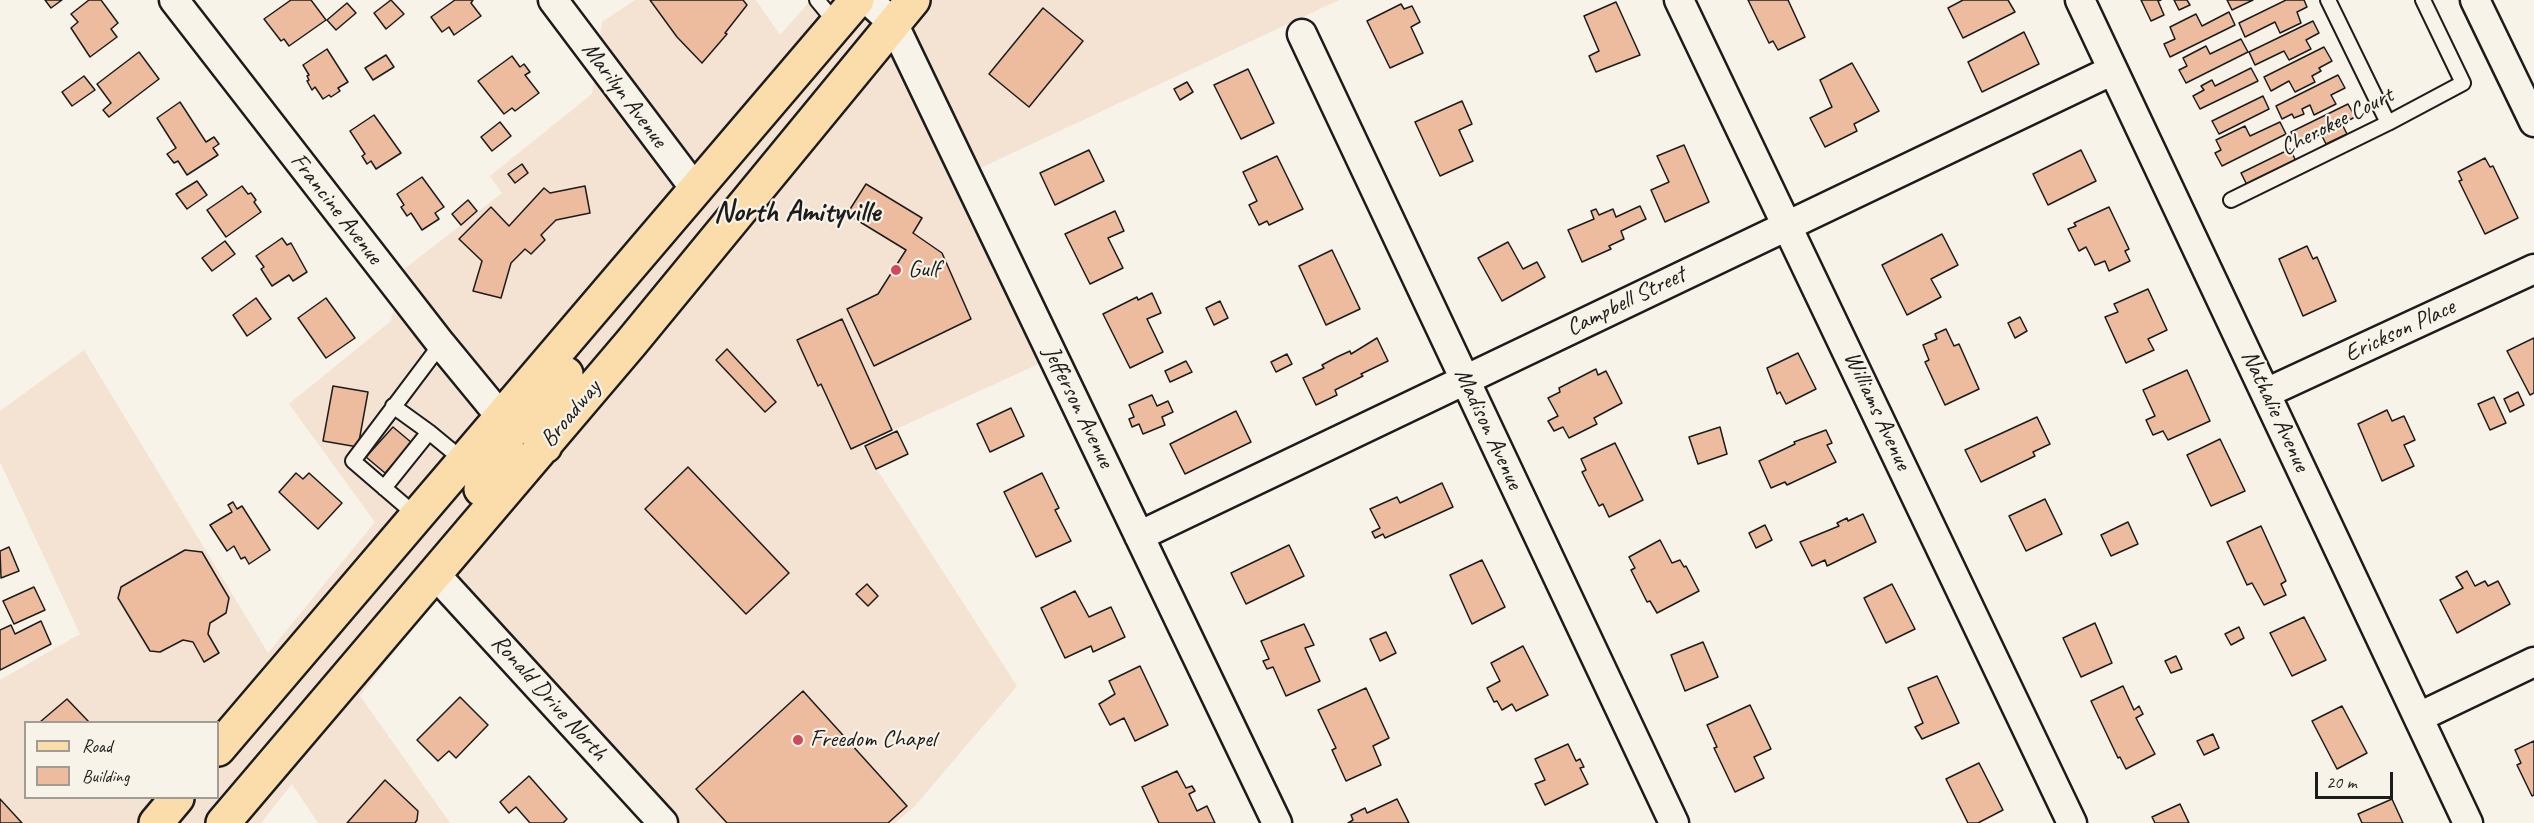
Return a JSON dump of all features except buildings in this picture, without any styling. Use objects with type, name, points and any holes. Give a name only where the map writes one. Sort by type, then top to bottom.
[{"type":"main road","points":[[219,748],[696,190],[837,8]]},
{"type":"main road","name":"Broadway","points":[[223,823],[434,573],[545,446],[733,221],[903,11]]},
{"type":"main road","points":[[545,446],[533,428],[541,403],[621,310],[632,291],[629,269]]},
{"type":"main road","points":[[434,573],[428,561],[430,550],[505,461],[508,443],[501,417]]},
{"type":"main road","points":[[156,823],[176,799]]},
{"type":"street","name":"Francine Avenue","points":[[174,0],[441,344],[501,417]]},
{"type":"street","name":"Marilyn Avenue","points":[[553,0],[696,190]]},
{"type":"street","name":"Jefferson Avenue","points":[[868,0],[903,11],[1139,536],[1276,823]]},
{"type":"street","name":"Williams Avenue","points":[[1679,0],[2072,823]]},
{"type":"street","name":"Nathalie Avenue","points":[[2080,0],[2468,823]]},
{"type":"street","points":[[2475,0],[2534,122]]},
{"type":"street","name":"Madison Avenue","points":[[1302,34],[1674,823]]},
{"type":"street","name":"Campbell Street","points":[[1139,536],[2114,70]]},
{"type":"street","name":"Erickson Place","points":[[2266,393],[2534,269]]},
{"type":"street","name":"Ronald Drive North","points":[[434,573],[663,823]]},
{"type":"street","points":[[2419,717],[2534,662]]},
{"type":"lane","points":[[2328,0],[2388,123]]},
{"type":"lane","name":"Cherokee Court","points":[[2231,200],[2388,123],[2463,83],[2423,0]]},
{"type":"lane","points":[[418,517],[353,461],[378,436],[393,406],[441,344]]},
{"type":"lane","points":[[393,406],[464,461]]},
{"type":"lane","points":[[384,488],[404,457],[429,432]]},
{"type":"shaded area","points":[[635,0],[756,0],[780,35],[811,0],[1339,0],[957,179],[1045,361],[861,445],[1017,686],[914,807],[895,823],[648,823],[439,594],[360,696],[450,823],[318,823],[292,784],[261,823],[0,823],[0,680],[80,634],[0,462],[0,411],[84,350],[268,653],[375,522],[289,404],[391,321],[403,270],[502,193],[490,176],[592,94],[602,22]]},
{"type":"place","name":"Gulf","points":[[896,270]]},
{"type":"place","name":"Freedom Chapel","points":[[798,740]]},
{"type":"district","name":"North Amityville","points":[[797,213]]}]
